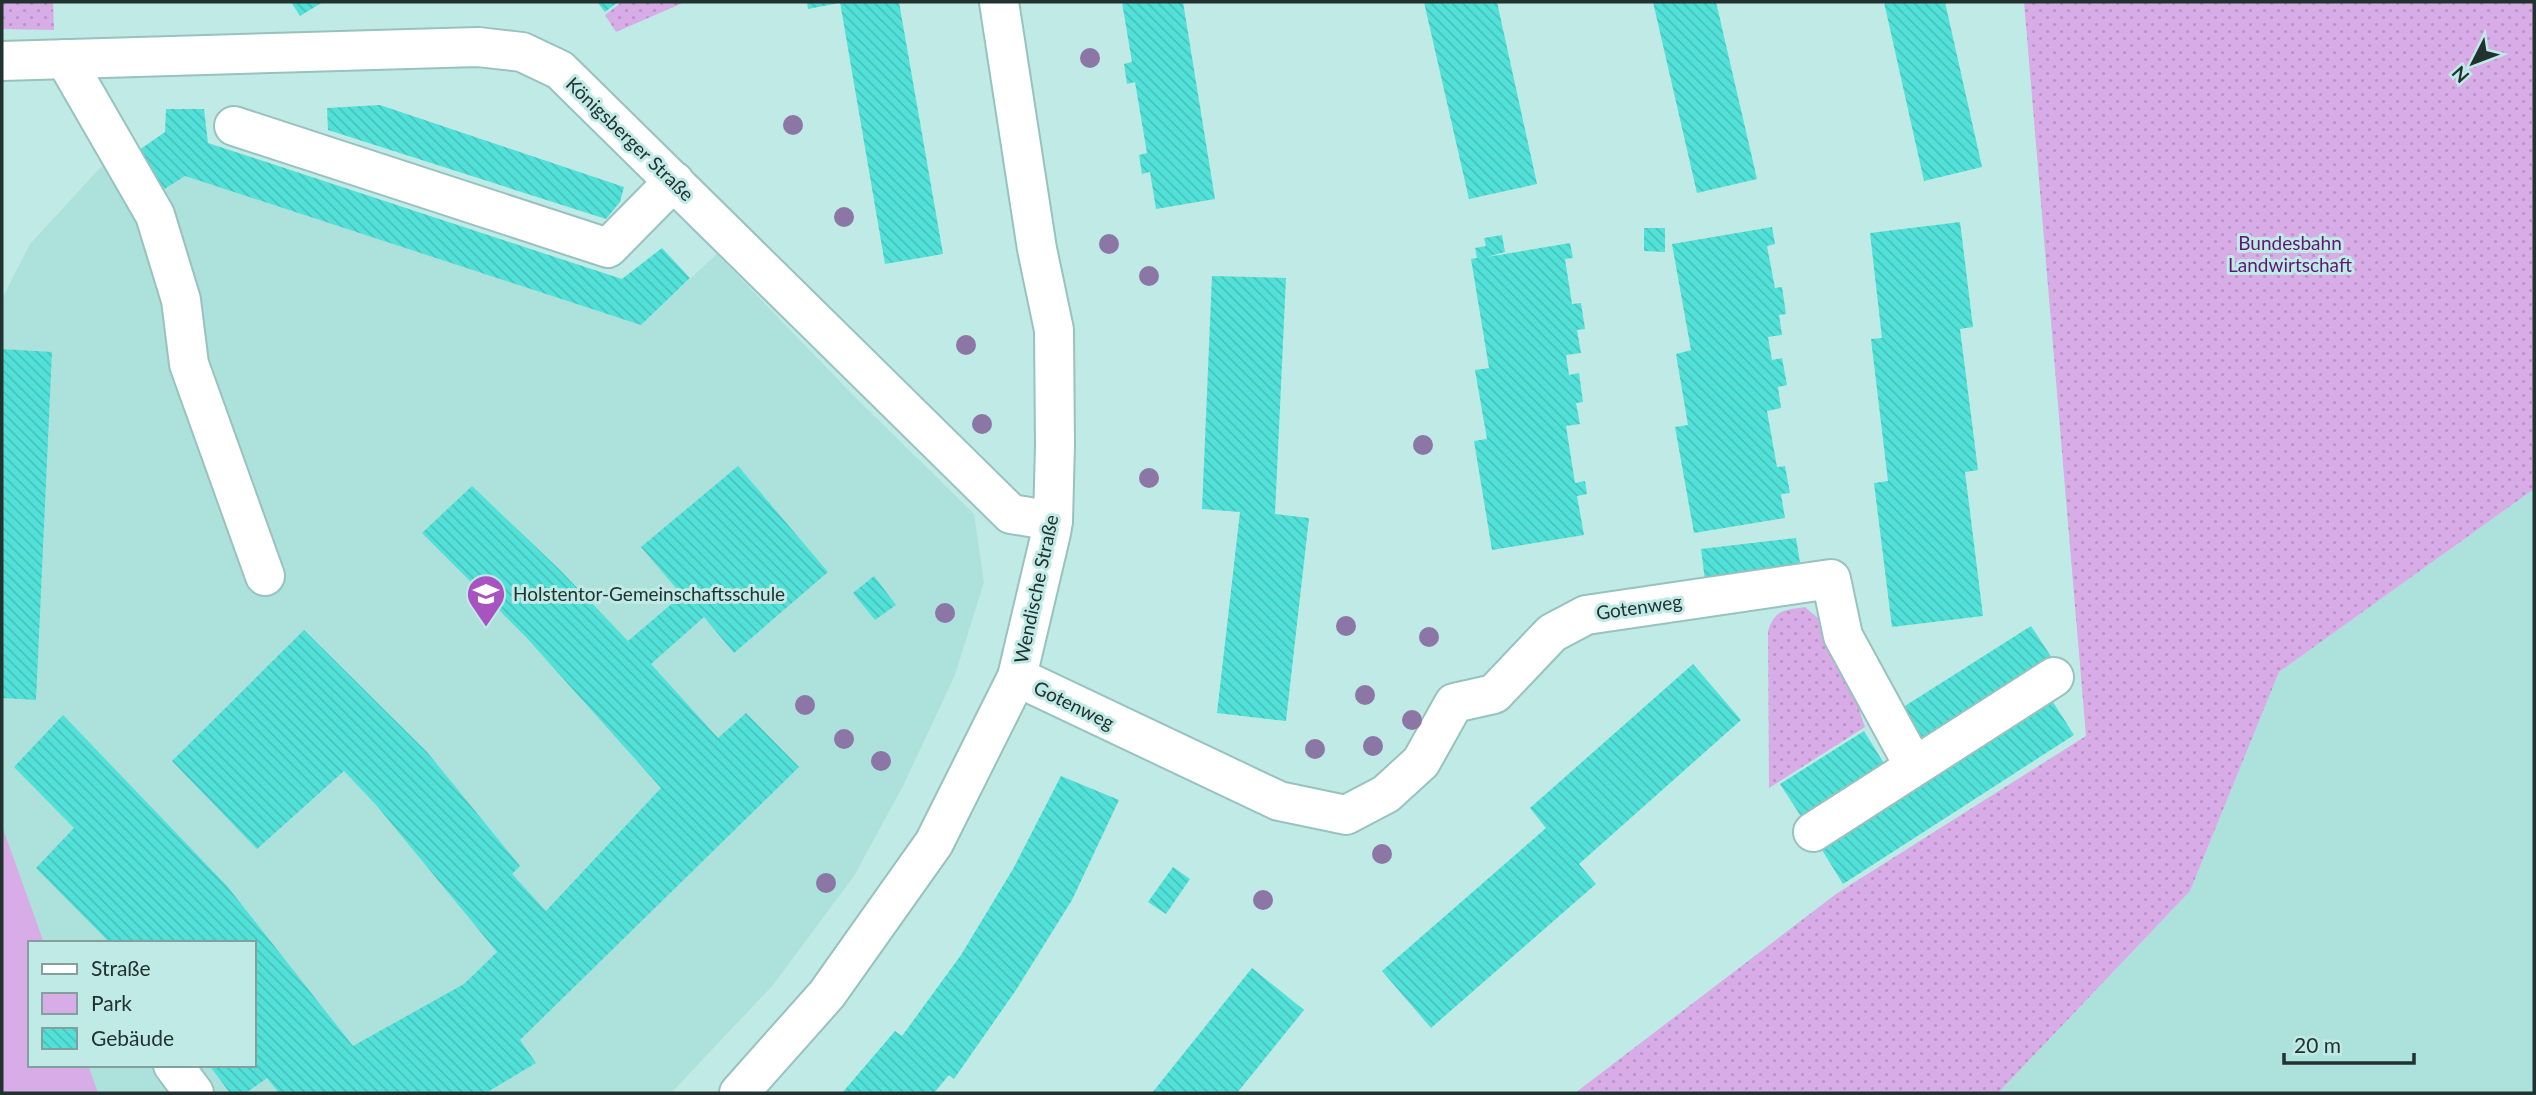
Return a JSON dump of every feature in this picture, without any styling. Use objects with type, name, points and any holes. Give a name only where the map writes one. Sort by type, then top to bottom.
[{"type":"street","name":"Wendische Straße","points":[[739,1093],[827,994],[934,843],[1017,677],[1054,521],[1054,330],[1037,249],[999,2]]},
{"type":"street","name":"Königsberger Straße","points":[[2,61],[478,47],[522,52],[561,70],[1011,514],[1054,521]]},
{"type":"street","points":[[65,59],[155,215],[181,300],[189,364],[265,576]]},
{"type":"street","points":[[234,126],[608,248],[674,181]]},
{"type":"street","name":"Gotenweg","points":[[1017,677],[1279,801],[1346,815],[1386,794],[1421,762],[1454,703],[1494,694],[1552,633],[1586,615],[1830,579],[1843,636],[1914,766]]},
{"type":"street","points":[[1813,832],[2054,677]]},
{"type":"street","points":[[174,1067],[194,1093]]},
{"type":"shaded area","name":"Holstentor-Gemeinschaftsschule","points":[[132,155],[185,176],[641,324],[717,254],[852,394],[974,514],[984,582],[955,675],[903,786],[854,876],[773,985],[671,1093],[2,1093],[2,299],[30,244],[100,168]]},
{"type":"shaded area","points":[[2534,489],[2534,1093],[1998,1093],[2190,891],[2279,672]]},
{"type":"green space","points":[[2,2],[53,2],[54,30],[2,29]]},
{"type":"green space","points":[[622,2],[685,2],[616,32],[605,15]]},
{"type":"green space","name":"Bundesbahn Landwirtschaft","points":[[2024,2],[2534,2],[2534,489],[2279,672],[2190,891],[1998,1093],[1575,1093],[1836,894],[2086,736]]},
{"type":"green space","points":[[1805,607],[1832,630],[1865,727],[1769,788],[1768,631],[1774,618],[1782,612]]},
{"type":"green space","points":[[2,826],[43,941],[28,941],[28,1067],[89,1067],[98,1093],[2,1093]]},
{"type":"building","points":[[291,2],[323,2],[300,16]]},
{"type":"building","points":[[597,2],[618,2],[605,12]]},
{"type":"building","points":[[807,2],[839,2],[839,3],[808,9]]},
{"type":"building","points":[[840,2],[899,2],[943,254],[885,264]]},
{"type":"building","points":[[1122,2],[1183,2],[1215,199],[1156,209],[1150,172],[1142,174],[1139,155],[1147,153],[1135,82],[1127,84],[1124,64],[1132,62]]},
{"type":"building","points":[[1424,2],[1497,2],[1537,184],[1469,199]]},
{"type":"building","points":[[1653,2],[1716,2],[1757,179],[1697,193]]},
{"type":"building","points":[[1884,2],[1945,2],[1982,167],[1924,181]]},
{"type":"building","points":[[380,105],[624,187],[620,202],[606,219],[328,130],[327,108]]},
{"type":"building","points":[[166,109],[204,109],[208,143],[622,279],[662,248],[690,278],[641,325],[185,176],[158,193],[132,155],[165,132]]},
{"type":"building","points":[[1960,222],[1973,327],[1960,329],[1978,470],[1965,472],[1983,616],[1892,627],[1874,483],[1888,481],[1871,339],[1882,338],[1870,233]]},
{"type":"building","points":[[1772,227],[1775,244],[1767,246],[1775,288],[1782,287],[1786,314],[1779,315],[1782,335],[1768,337],[1772,360],[1782,358],[1787,385],[1778,387],[1781,408],[1767,411],[1777,467],[1785,466],[1790,493],[1781,494],[1785,518],[1694,533],[1675,427],[1688,425],[1676,354],[1691,350],[1672,244]]},
{"type":"building","points":[[1644,228],[1665,228],[1665,252],[1644,251]]},
{"type":"building","points":[[1502,235],[1505,252],[1487,257],[1570,243],[1573,258],[1565,259],[1572,304],[1581,303],[1585,329],[1577,330],[1581,353],[1566,355],[1569,375],[1579,373],[1583,402],[1576,403],[1580,424],[1566,426],[1575,483],[1585,481],[1587,494],[1577,496],[1584,535],[1492,550],[1474,441],[1487,439],[1475,370],[1489,368],[1471,259],[1477,258],[1475,248],[1486,246],[1484,238]]},
{"type":"building","points":[[1212,276],[1286,278],[1275,514],[1309,518],[1286,721],[1217,713],[1240,512],[1202,509]]},
{"type":"building","points":[[2,349],[52,352],[36,700],[2,698]]},
{"type":"building","name":"Holstentor-Gemeinschaftsschule","points":[[738,466],[828,572],[734,653],[704,617],[651,664],[718,738],[746,713],[799,767],[520,1040],[536,1063],[486,1093],[279,1093],[267,1078],[246,1093],[230,1093],[210,1067],[256,1067],[256,941],[108,941],[36,868],[74,828],[14,767],[63,715],[227,886],[353,1046],[464,984],[497,952],[377,806],[344,771],[257,849],[172,761],[304,630],[427,752],[520,866],[512,874],[546,911],[661,788],[526,637],[422,533],[472,486],[560,570],[628,641],[682,595],[641,547]]},
{"type":"building","points":[[1796,538],[1802,575],[1706,588],[1701,549]]},
{"type":"building","points":[[874,576],[896,605],[875,620],[853,593]]},
{"type":"building","points":[[2031,626],[2052,658],[1918,743],[1897,711]]},
{"type":"building","points":[[1693,664],[1741,720],[1579,864],[1596,884],[1431,1028],[1382,971],[1546,828],[1530,808]]},
{"type":"building","points":[[2053,702],[2074,735],[1843,884],[1822,850]]},
{"type":"building","points":[[1864,731],[1885,765],[1802,818],[1780,784]]},
{"type":"building","points":[[1061,776],[1119,800],[1072,900],[1016,990],[954,1079],[949,1075],[934,1093],[842,1093],[895,1031],[902,1036],[961,955],[1013,869]]},
{"type":"building","points":[[1173,867],[1190,879],[1166,914],[1148,902]]},
{"type":"building","points":[[1252,968],[1304,1010],[1237,1093],[1152,1093]]},
{"type":"place","name":"Holstentor-Gemeinschaftsschule","points":[[486,628]]}]
